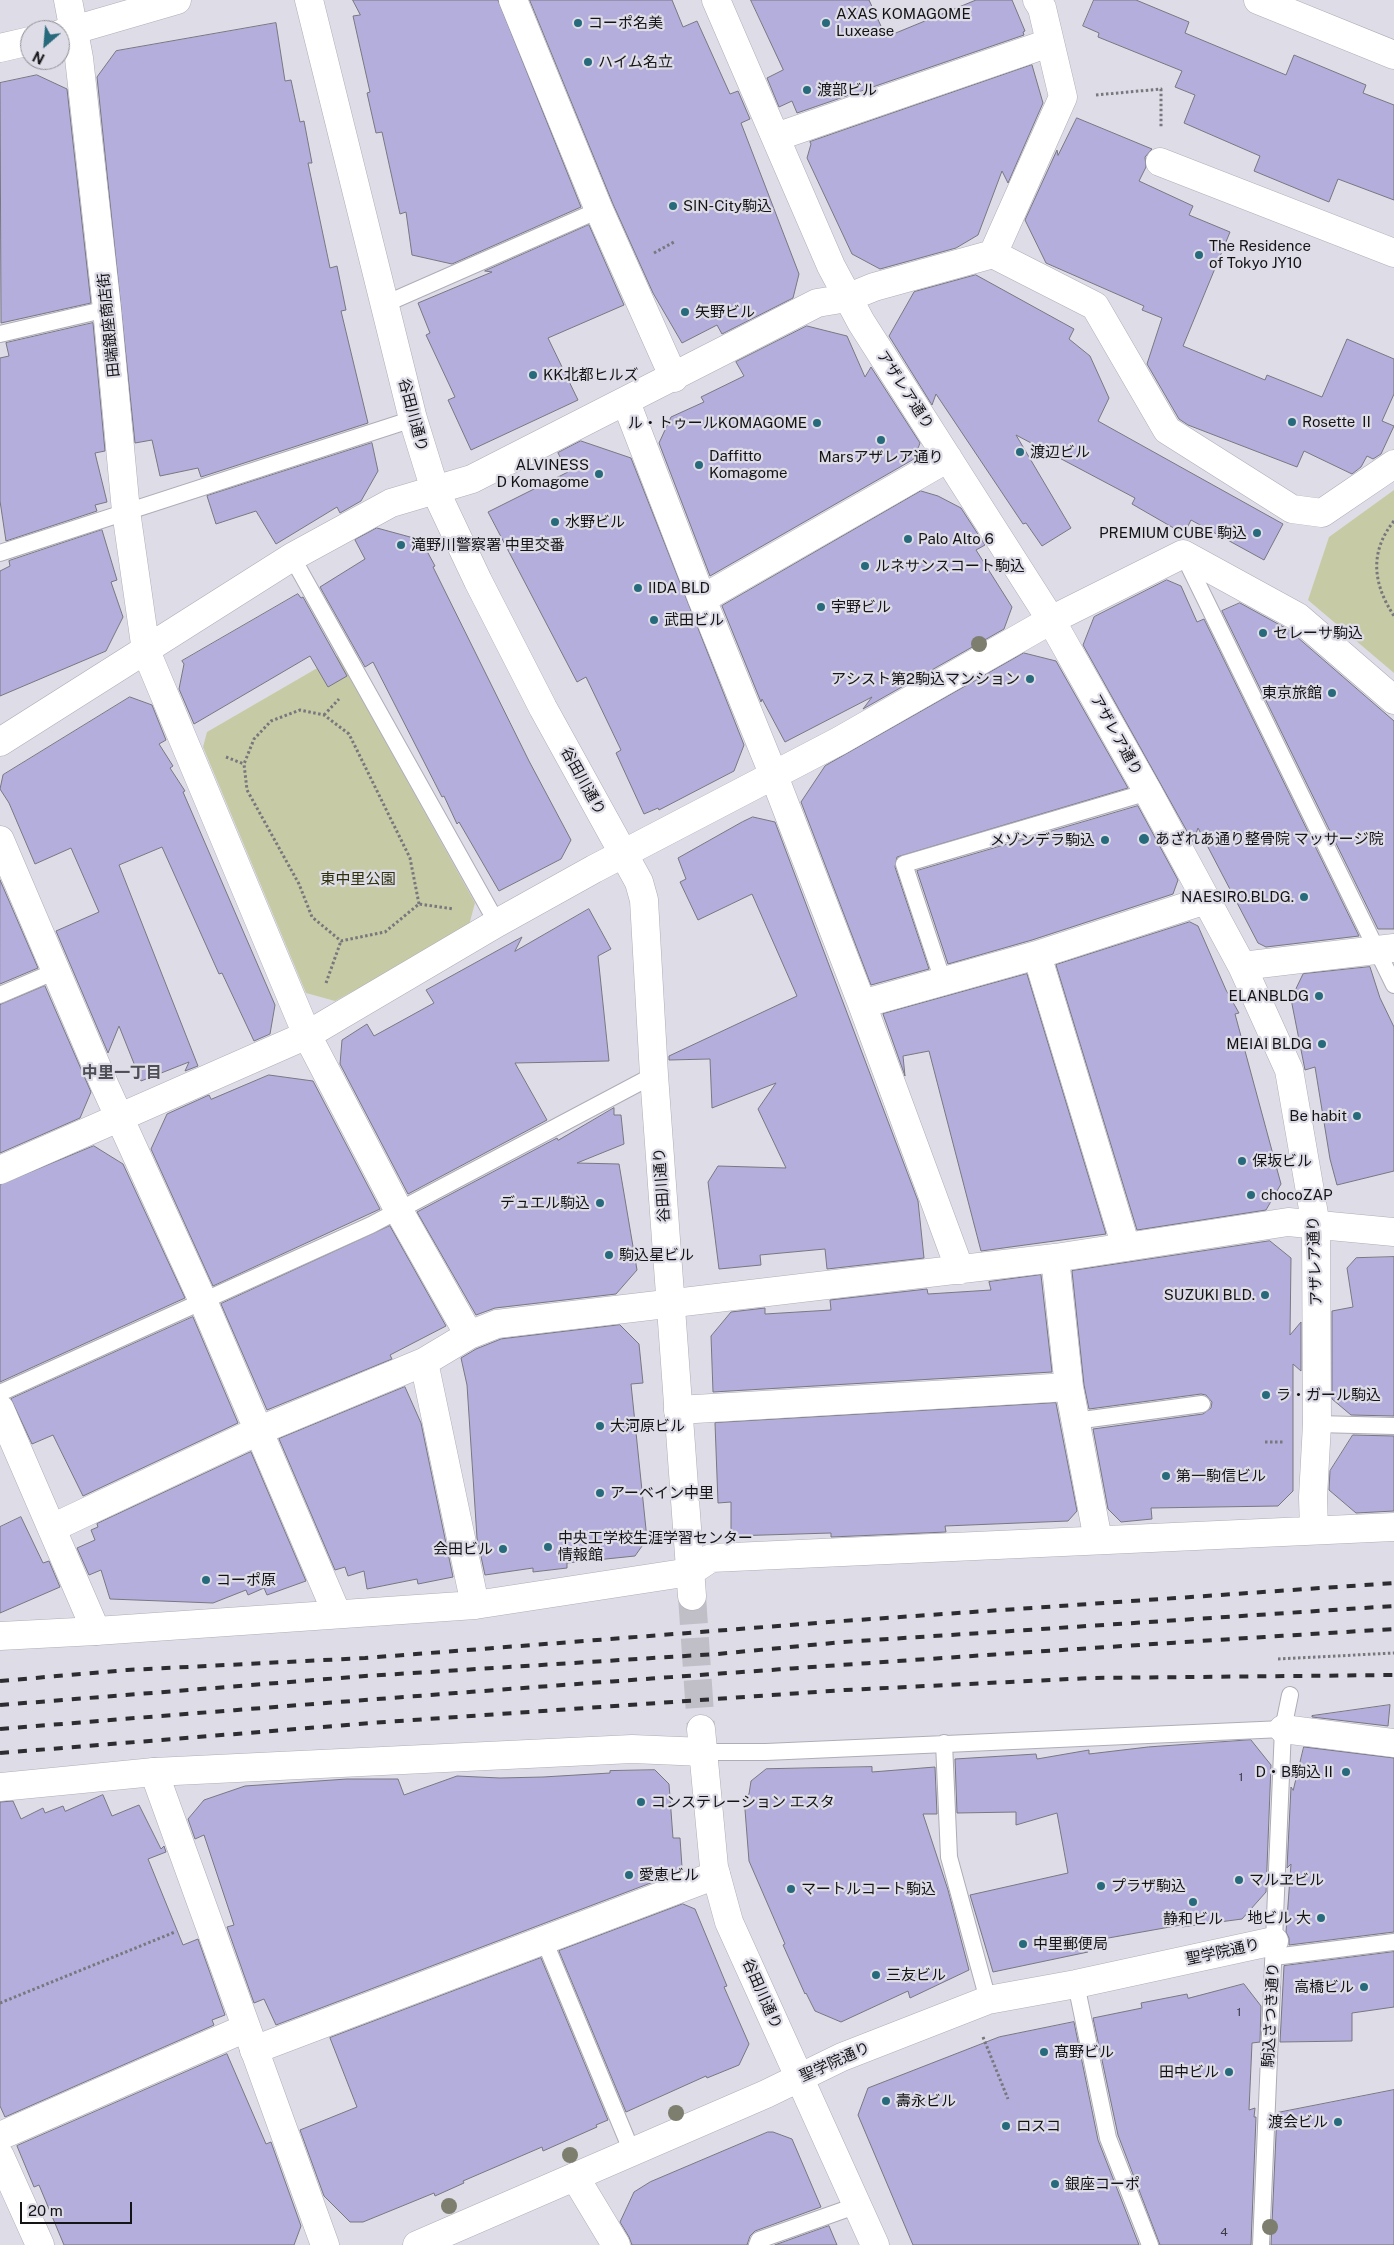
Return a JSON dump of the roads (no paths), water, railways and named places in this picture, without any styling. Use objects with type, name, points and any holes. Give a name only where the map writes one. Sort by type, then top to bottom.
[{"type":"street","name":"田端銀座商店街","points":[[67,20],[68,0]]},
{"type":"street","points":[[70,31],[178,0]]},
{"type":"street","name":"谷田川通り","points":[[309,0],[413,419],[435,490],[530,682],[639,882],[644,900],[654,1075],[691,1584]]},
{"type":"street","points":[[513,0],[599,210],[674,378]]},
{"type":"street","name":"アザレア通り","points":[[716,0],[831,266],[847,298],[1051,620],[1148,792],[1242,966],[1289,1070],[1316,1226],[1317,1424],[1313,1497],[1314,1530]]},
{"type":"street","points":[[993,254],[1063,98],[1042,8],[1037,0]]},
{"type":"street","points":[[1258,0],[1394,55]]},
{"type":"street","name":"田端銀座商店街","points":[[70,38],[79,58],[107,308],[126,511],[146,651],[307,1035],[399,1211],[469,1335]]},
{"type":"street","points":[[0,48],[20,43]]},
{"type":"street","points":[[776,138],[1049,44]]},
{"type":"street","points":[[1160,162],[1394,252]]},
{"type":"street","points":[[0,742],[292,557],[391,503],[472,479],[674,378],[817,303],[847,298],[874,287],[993,254],[1095,306],[1167,430],[1292,509],[1322,513],[1394,464]]},
{"type":"street","points":[[626,402],[862,1004],[960,1270]]},
{"type":"street","points":[[702,599],[948,458]]},
{"type":"street","points":[[0,1170],[307,1035],[494,919],[774,776],[1051,620],[1183,554],[1298,617],[1394,700]]},
{"type":"street","points":[[0,840],[119,1118],[203,1301],[337,1614]]},
{"type":"street","points":[[862,1004],[1037,955],[1206,900]]},
{"type":"street","points":[[1242,966],[1386,949]]},
{"type":"street","points":[[1037,955],[1126,1248]]},
{"type":"street","points":[[52,1528],[258,1431],[424,1362],[469,1335],[497,1324],[1055,1258],[1288,1222],[1394,1232]]},
{"type":"street","points":[[1055,1258],[1069,1387],[1098,1540]]},
{"type":"street","points":[[424,1362],[475,1605]]},
{"type":"street","points":[[678,1410],[1069,1387]]},
{"type":"street","points":[[2,1419],[52,1528],[96,1631]]},
{"type":"street","points":[[0,1636],[475,1605],[691,1584],[711,1558],[1394,1527]]},
{"type":"street","points":[[1283,1729],[1394,1743]]},
{"type":"street","points":[[0,1787],[154,1772],[632,1750],[702,1741]]},
{"type":"street","name":"谷田川通り","points":[[702,1741],[716,1875],[729,1922],[875,2245]]},
{"type":"street","points":[[154,1772],[325,2245]]},
{"type":"street","points":[[0,2136],[250,2039],[544,1940],[716,1875]]},
{"type":"street","name":"聖学院通り","points":[[417,2245],[801,2078],[842,2058],[988,2000],[1274,1949]]},
{"type":"street","points":[[0,2156],[40,2245]]},
{"type":"street","points":[[575,2176],[616,2245]]},
{"type":"lane","points":[[385,304],[599,210]]},
{"type":"lane","points":[[0,334],[107,308]]},
{"type":"lane","points":[[0,553],[413,419]]},
{"type":"lane","points":[[1183,554],[1386,949],[1394,984]]},
{"type":"lane","points":[[292,557],[494,919]]},
{"type":"lane","points":[[943,981],[904,864],[1148,792]]},
{"type":"lane","points":[[0,995],[56,971]]},
{"type":"lane","points":[[0,1393],[399,1211],[654,1075]]},
{"type":"lane","points":[[1075,1421],[1202,1404]]},
{"type":"lane","points":[[1317,1424],[1394,1426]]},
{"type":"lane","name":"駒込さつき通り","points":[[1261,2245],[1283,1729],[1290,1695]]},
{"type":"lane","points":[[702,1741],[766,1752],[1283,1729]]},
{"type":"lane","points":[[944,1744],[949,1857],[988,2000]]},
{"type":"lane","points":[[544,1940],[632,2152]]},
{"type":"lane","points":[[1274,1949],[1394,1942]]},
{"type":"lane","points":[[1076,1984],[1108,2138],[1150,2245]]},
{"type":"lane","points":[[757,2245],[760,2240],[858,2204]]},
{"type":"tunnel","points":[[692,1596],[701,1729]]},
{"type":"railway","points":[[0,1681],[127,1670],[365,1658],[842,1621],[1394,1583]]},
{"type":"railway","points":[[0,1705],[365,1676],[717,1654],[843,1642],[1394,1606]]},
{"type":"railway","points":[[0,1729],[697,1675],[1394,1629]]},
{"type":"railway","points":[[0,1753],[371,1723],[845,1690],[1091,1678],[1394,1675]]},
{"type":"place","name":"コーポ名美","points":[[578,23]]},
{"type":"place","name":"AXAS KOMAGOME Luxease","points":[[826,23]]},
{"type":"place","name":"ハイム名立","points":[[588,62]]},
{"type":"place","name":"渡部ビル","points":[[807,90]]},
{"type":"place","name":"SIN-City駒込","points":[[673,206]]},
{"type":"place","name":"The Residence of Tokyo JY10","points":[[1199,255]]},
{"type":"place","name":"矢野ビル","points":[[685,312]]},
{"type":"place","name":"KK北都ヒルズ","points":[[533,375]]},
{"type":"place","name":"Rosette Ⅱ","points":[[1292,422]]},
{"type":"place","name":"ル・トゥールKOMAGOME","points":[[817,423]]},
{"type":"place","name":"Marsアザレア通り","points":[[881,440]]},
{"type":"place","name":"渡辺ビル","points":[[1020,452]]},
{"type":"place","name":"Daffitto Komagome","points":[[699,465]]},
{"type":"place","name":"ALVINESS D Komagome","points":[[599,474]]},
{"type":"place","name":"水野ビル","points":[[555,522]]},
{"type":"place","name":"PREMIUM CUBE 駒込","points":[[1257,533]]},
{"type":"place","name":"Palo Alto 6","points":[[908,539]]},
{"type":"place","name":"滝野川警察署 中里交番","points":[[401,545]]},
{"type":"place","name":"ルネサンスコート駒込","points":[[865,566]]},
{"type":"place","name":"IIDA BLD","points":[[638,588]]},
{"type":"place","name":"宇野ビル","points":[[821,607]]},
{"type":"place","name":"武田ビル","points":[[654,620]]},
{"type":"place","name":"セレーサ駒込","points":[[1263,633]]},
{"type":"place","name":"アシスト第2駒込マンション","points":[[1030,679]]},
{"type":"place","name":"東京旅館","points":[[1332,693]]},
{"type":"place","name":"あざれあ通り整骨院 マッサージ院","points":[[1144,839]]},
{"type":"place","name":"メゾンデラ駒込","points":[[1105,840]]},
{"type":"place","name":"NAESIRO.BLDG.","points":[[1304,897]]},
{"type":"place","name":"ELANBLDG","points":[[1319,996]]},
{"type":"place","name":"MEIAI BLDG","points":[[1322,1044]]},
{"type":"place","name":"Be habit","points":[[1357,1116]]},
{"type":"place","name":"保坂ビル","points":[[1242,1161]]},
{"type":"place","name":"chocoZAP","points":[[1251,1195]]},
{"type":"place","name":"デュエル駒込","points":[[600,1203]]},
{"type":"place","name":"駒込星ビル","points":[[609,1255]]},
{"type":"place","name":"SUZUKI BLD.","points":[[1265,1295]]},
{"type":"place","name":"ラ・ガール駒込","points":[[1266,1395]]},
{"type":"place","name":"大河原ビル","points":[[600,1426]]},
{"type":"place","name":"第一駒信ビル","points":[[1166,1476]]},
{"type":"place","name":"アーベイン中里","points":[[600,1493]]},
{"type":"place","name":"中央工学校生涯学習センター 情報館","points":[[548,1547]]},
{"type":"place","name":"会田ビル","points":[[503,1549]]},
{"type":"place","name":"コーポ原","points":[[206,1580]]},
{"type":"place","name":"D・B駒込Ⅱ","points":[[1346,1772]]},
{"type":"place","name":"コンステレーション エスタ","points":[[641,1802]]},
{"type":"place","name":"愛恵ビル","points":[[629,1875]]},
{"type":"place","name":"マルヱビル","points":[[1239,1880]]},
{"type":"place","name":"プラザ駒込","points":[[1101,1886]]},
{"type":"place","name":"マートルコート駒込","points":[[791,1889]]},
{"type":"place","name":"静和ビル","points":[[1193,1902]]},
{"type":"place","name":"地ビル 大","points":[[1321,1918]]},
{"type":"place","name":"中里郵便局","points":[[1023,1944]]},
{"type":"place","name":"三友ビル","points":[[876,1975]]},
{"type":"place","name":"高橋ビル","points":[[1364,1987]]},
{"type":"place","name":"髙野ビル","points":[[1044,2052]]},
{"type":"place","name":"田中ビル","points":[[1229,2072]]},
{"type":"place","name":"壽永ビル","points":[[886,2101]]},
{"type":"place","name":"渡会ビル","points":[[1338,2122]]},
{"type":"place","name":"ロスコ","points":[[1006,2126]]},
{"type":"place","name":"銀座コーポ","points":[[1055,2184]]},
{"type":"district","name":"中里一丁目","points":[[122,1073]]},
{"type":"park label","name":"東中里公園","points":[[358,879]]}]
